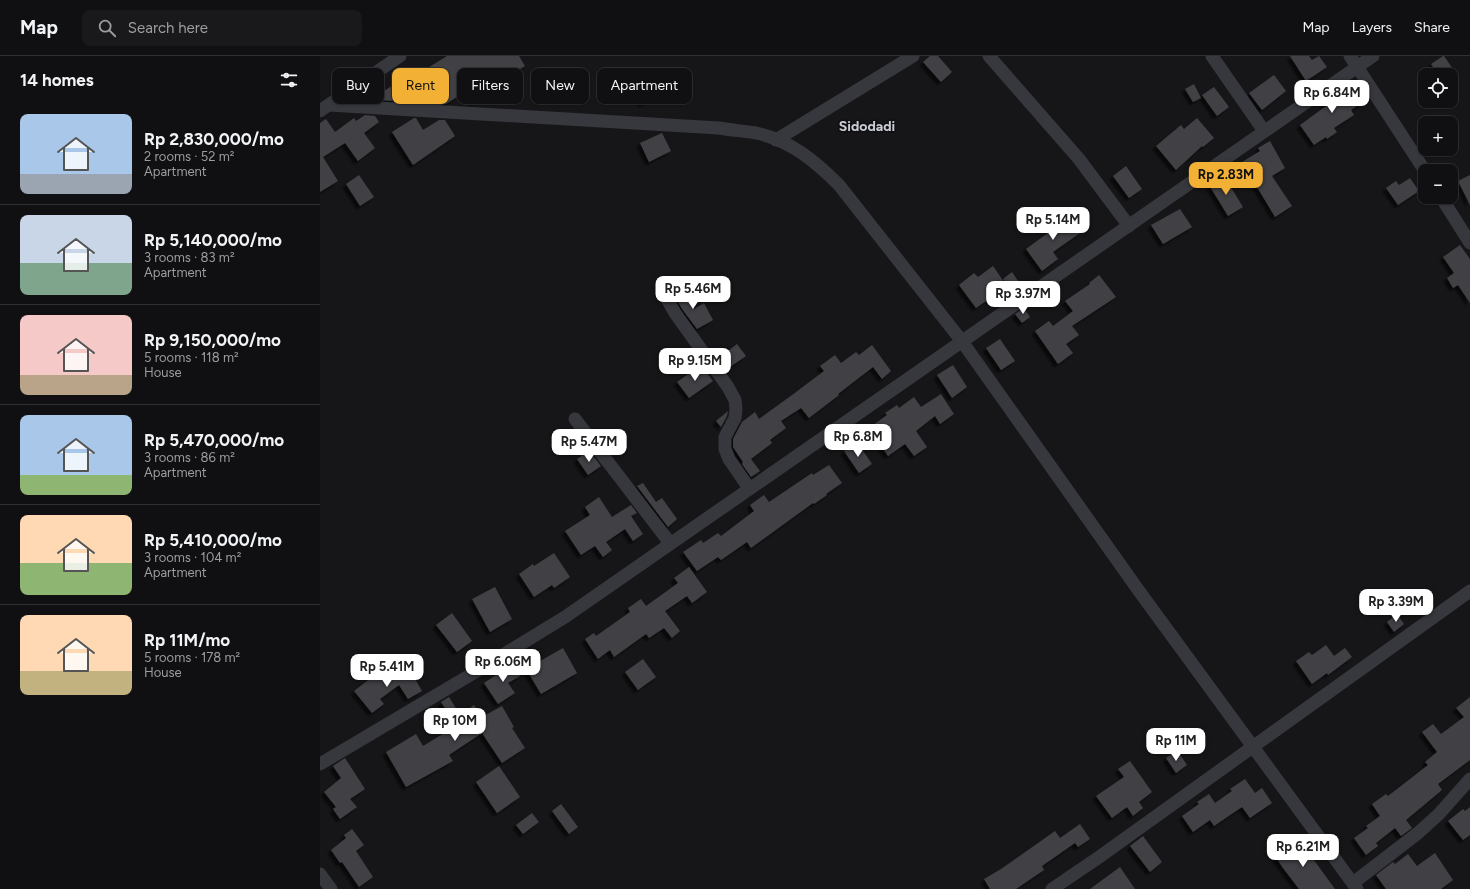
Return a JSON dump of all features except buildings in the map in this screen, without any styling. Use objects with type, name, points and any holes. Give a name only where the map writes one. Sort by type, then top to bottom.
[{"type":"street","points":[[324,108],[400,56]]},
{"type":"street","points":[[776,140],[913,56]]},
{"type":"street","points":[[989,56],[1079,159],[1128,226]]},
{"type":"street","points":[[1212,56],[1264,131]]},
{"type":"street","points":[[1350,56],[1420,164]]},
{"type":"street","points":[[320,764],[565,617],[961,340],[1373,56]]},
{"type":"street","points":[[324,108],[719,128],[757,134],[796,148],[820,166],[839,185],[961,340],[1144,597],[1355,886],[1439,814],[1470,779]]},
{"type":"street","points":[[1445,204],[1470,243]]},
{"type":"street","points":[[663,292],[675,313],[728,387],[734,400],[736,409],[735,418],[725,437],[725,449],[729,459],[749,488]]},
{"type":"street","points":[[575,419],[670,543]]},
{"type":"street","points":[[1052,889],[1102,855],[1470,591]]},
{"type":"street","points":[[320,874],[331,889]]},
{"type":"district","name":"Sidodadi","points":[[867,126]]}]
